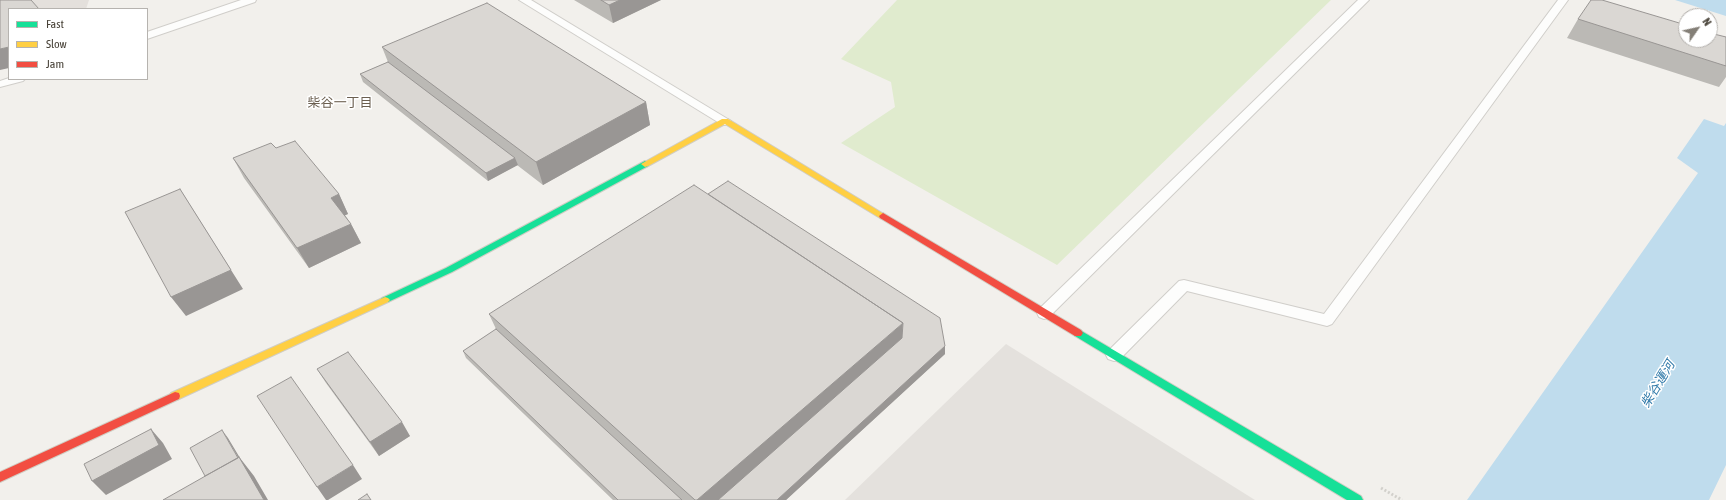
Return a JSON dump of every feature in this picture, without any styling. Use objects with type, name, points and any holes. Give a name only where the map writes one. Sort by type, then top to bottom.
[{"type":"street","points":[[0,477],[449,270],[725,121],[1357,500]]},
{"type":"lane","points":[[148,36],[251,0]]},
{"type":"lane","points":[[524,0],[725,121]]},
{"type":"lane","points":[[1044,312],[1364,0]]},
{"type":"lane","points":[[1114,355],[1184,285],[1327,320],[1563,0]]},
{"type":"lane","points":[[0,84],[15,80]]},
{"type":"shaded area","points":[[0,0],[89,0],[86,8],[8,8]]},
{"type":"shaded area","points":[[1006,344],[1255,500],[845,500]]},
{"type":"green space","points":[[897,0],[1331,0],[1057,265],[841,143],[895,107],[891,82],[841,59]]},
{"type":"water","points":[[1675,0],[1726,0],[1726,16],[1718,13],[1718,8],[1700,8]]},
{"type":"water","name":"柴谷運河","points":[[1704,119],[1724,126],[1726,123],[1726,465],[1709,500],[1467,500],[1698,173],[1677,158]]},
{"type":"building","points":[[0,0],[31,0],[38,8],[8,8],[8,47],[0,49]]},
{"type":"building","points":[[601,0],[620,0],[609,5]]},
{"type":"building","points":[[1591,0],[1602,0],[1678,23],[1678,48],[1718,48],[1718,35],[1726,37],[1726,66],[1578,19]]},
{"type":"building","points":[[487,3],[646,102],[536,162],[382,47]]},
{"type":"building","points":[[388,62],[515,158],[486,173],[360,74]]},
{"type":"building","points":[[295,141],[339,194],[331,198],[351,224],[297,248],[233,158],[271,143],[276,148]]},
{"type":"building","points":[[728,181],[940,318],[945,346],[777,500],[718,500],[902,338],[903,323],[708,194]]},
{"type":"building","points":[[694,185],[903,323],[697,500],[695,500],[489,314]]},
{"type":"building","points":[[180,189],[231,270],[171,297],[125,212]]},
{"type":"building","points":[[496,329],[682,500],[618,500],[463,351]]},
{"type":"building","points":[[348,352],[402,422],[370,442],[317,369]]},
{"type":"building","points":[[291,377],[353,465],[317,487],[257,396]]},
{"type":"building","points":[[151,429],[159,445],[92,481],[84,464]]},
{"type":"building","points":[[222,430],[238,458],[205,476],[190,448]]},
{"type":"building","points":[[239,457],[264,500],[163,500]]},
{"type":"building","points":[[367,494],[371,500],[358,500]]},
{"type":"traffic: fast","points":[[385,300],[449,270],[645,164]]},
{"type":"traffic: fast","points":[[1078,333],[1357,500]]},
{"type":"traffic: slow","points":[[645,164],[725,121],[883,216]]},
{"type":"traffic: slow","points":[[175,396],[385,300]]},
{"type":"traffic: jam","points":[[883,216],[1078,333]]},
{"type":"traffic: jam","points":[[0,477],[175,396]]},
{"type":"district","name":"柴谷一丁目","points":[[340,103]]}]
